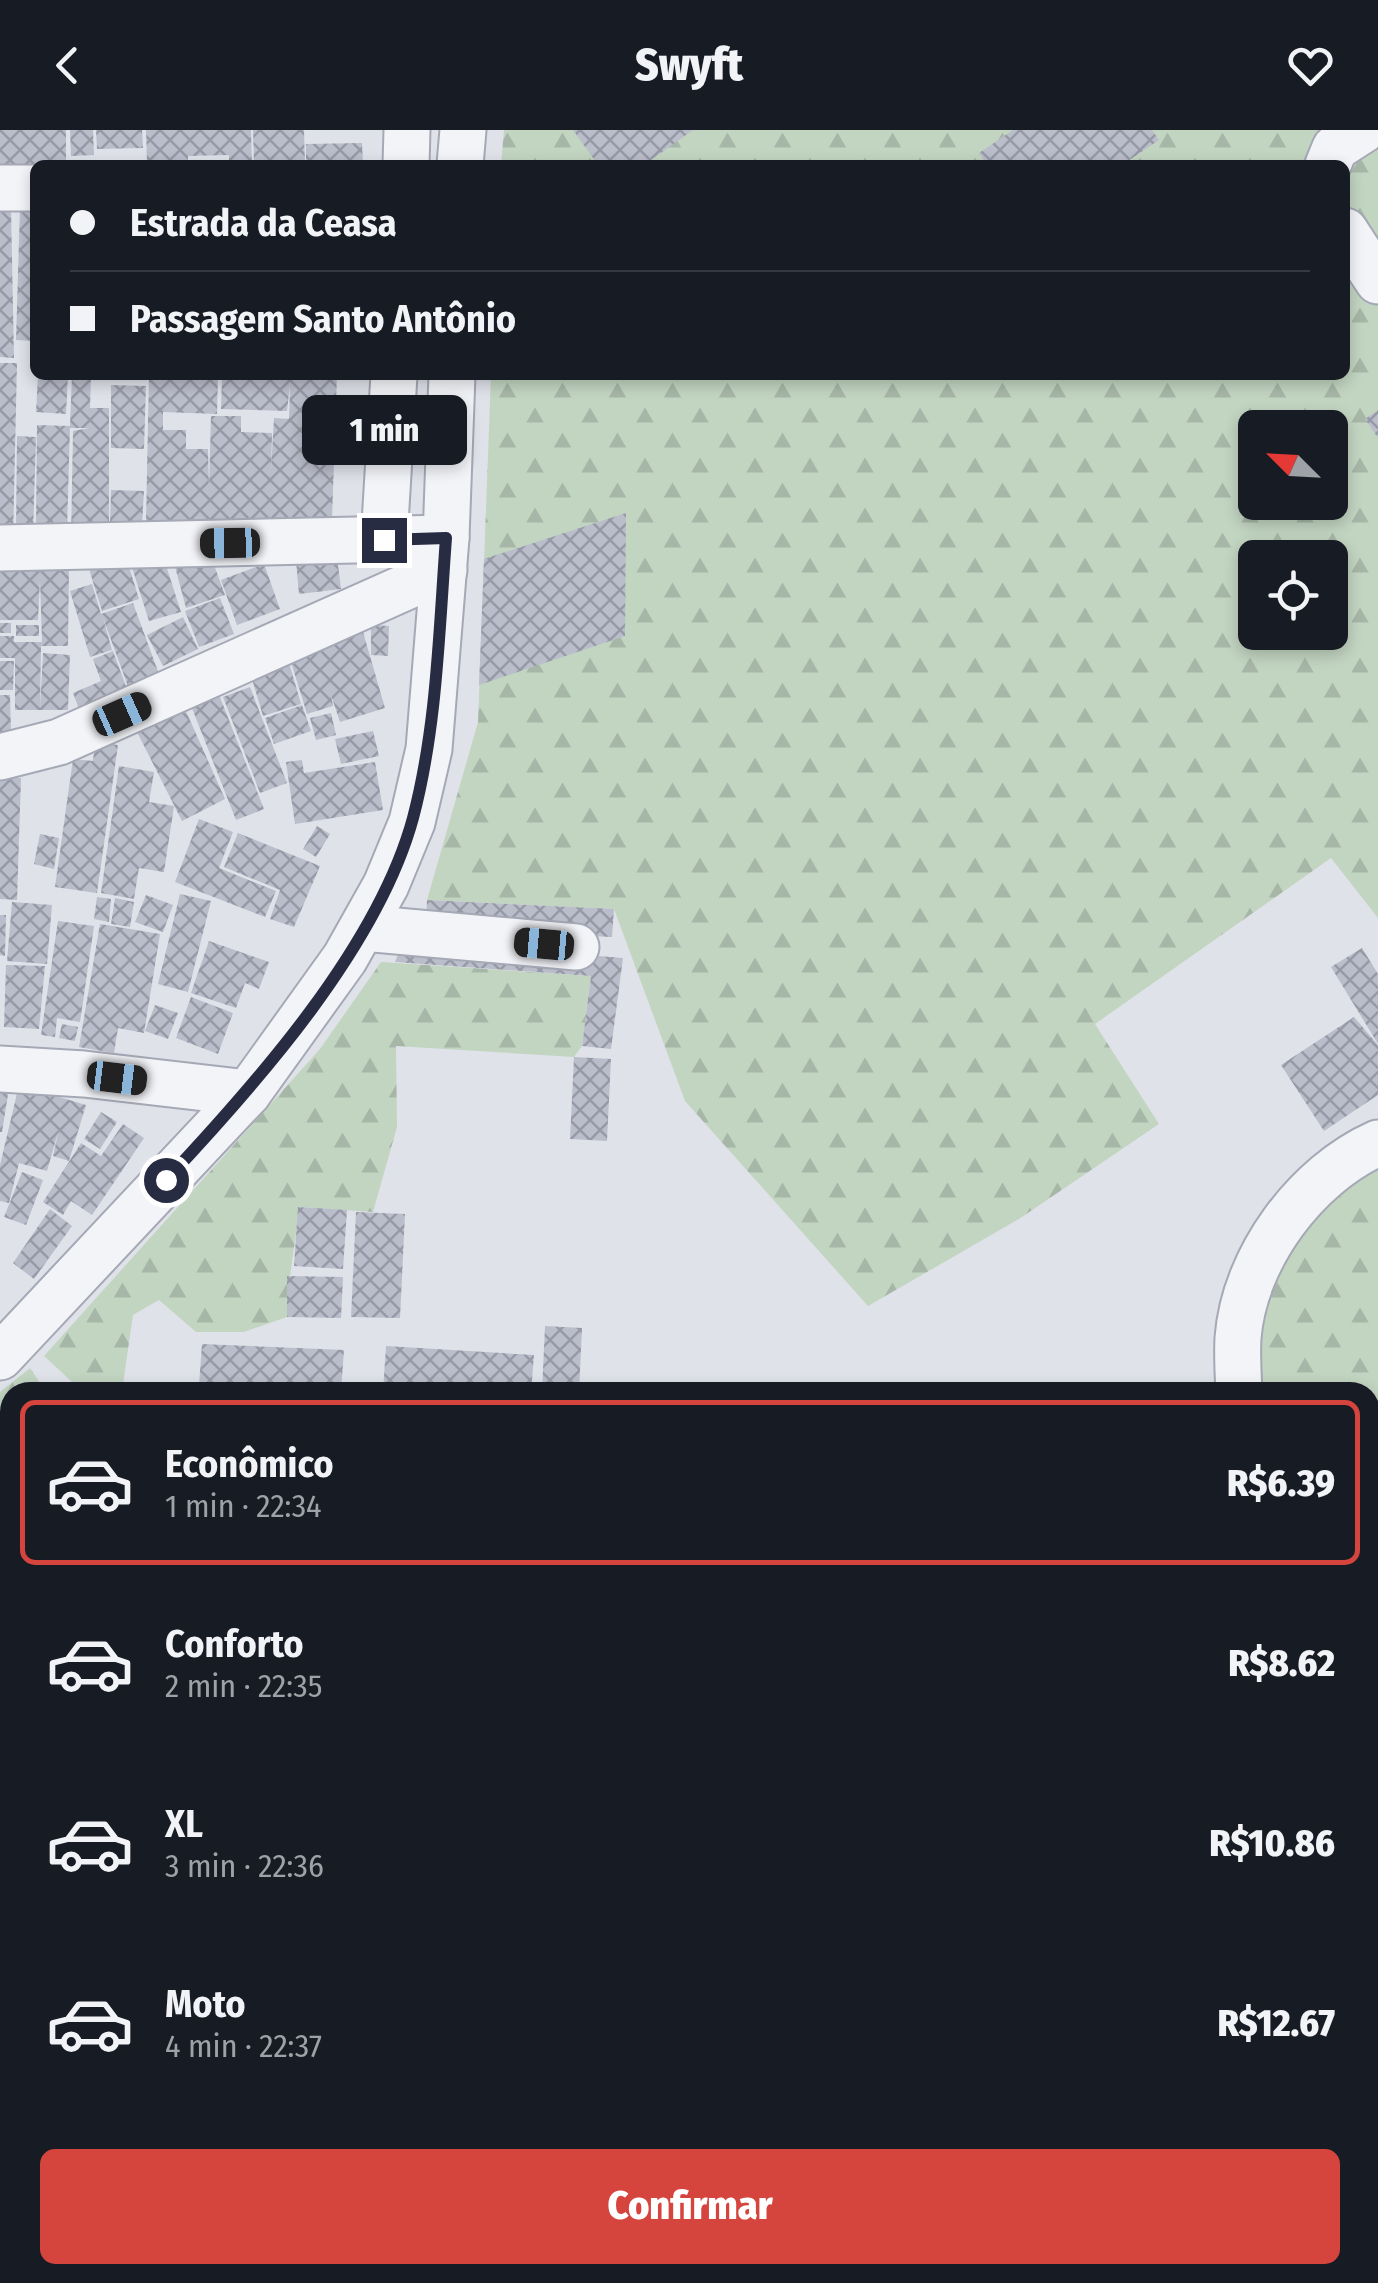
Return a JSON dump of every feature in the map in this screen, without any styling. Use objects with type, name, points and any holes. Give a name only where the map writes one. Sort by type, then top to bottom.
[{"type":"street","points":[[406,160],[407,130]]},
{"type":"street","points":[[460,160],[462,130]]},
{"type":"street","points":[[1330,160],[1335,148],[1362,130]]},
{"type":"street","points":[[0,188],[30,188]]},
{"type":"street","points":[[1350,239],[1378,281]]},
{"type":"street","points":[[384,540],[394,380]]},
{"type":"street","points":[[0,1358],[248,1093],[364,928],[412,822],[429,748],[445,554],[452,380]]},
{"type":"street","points":[[0,548],[384,540],[445,554]]},
{"type":"street","points":[[0,757],[58,742],[445,554]]},
{"type":"street","points":[[364,928],[576,947]]},
{"type":"street","points":[[0,1069],[84,1074],[248,1093]]},
{"type":"street","points":[[1238,1382],[1238,1334],[1258,1263],[1299,1201],[1356,1153],[1378,1144]]},
{"type":"green space","points":[[504,130],[1378,130],[1378,918],[1331,858],[1095,1024],[1159,1124],[1019,1219],[868,1306],[685,1101],[614,909],[427,900],[478,722],[491,380],[1350,380],[1350,160],[501,160]]},
{"type":"green space","points":[[381,962],[591,976],[582,1046],[574,1057],[396,1046],[397,1127],[373,1212],[299,1207],[287,1317],[244,1332],[196,1332],[159,1300],[133,1315],[123,1382],[72,1382],[44,1356],[320,1049]]},
{"type":"green space","points":[[1378,1159],[1378,1382],[1256,1382],[1258,1327],[1270,1283],[1289,1242],[1317,1207]]},
{"type":"green space","points":[[30,1368],[39,1382],[12,1382]]},
{"type":"building","points":[[0,130],[66,130],[66,160],[30,160],[30,177],[0,177]]},
{"type":"building","points":[[70,130],[93,130],[94,155],[71,156]]},
{"type":"building","points":[[96,130],[142,130],[143,148],[97,149]]},
{"type":"building","points":[[146,130],[251,130],[252,160],[229,160],[229,155],[147,160]]},
{"type":"building","points":[[253,130],[304,130],[305,160],[254,160]]},
{"type":"building","points":[[573,130],[693,130],[651,160],[594,160]]},
{"type":"building","points":[[1013,130],[1152,130],[1159,140],[1129,160],[984,160],[979,153]]},
{"type":"building","points":[[362,143],[363,160],[306,160],[306,144]]},
{"type":"building","points":[[20,208],[30,208],[30,341],[16,340]]},
{"type":"building","points":[[0,209],[11,210],[14,358],[0,357]]},
{"type":"building","points":[[0,363],[17,363],[13,541],[0,541]]},
{"type":"building","points":[[38,380],[68,380],[66,414],[36,412]]},
{"type":"building","points":[[72,380],[91,380],[90,408],[109,408],[109,540],[71,539],[73,431],[89,428],[70,428],[67,530],[36,529],[37,425],[70,426]]},
{"type":"building","points":[[149,380],[218,380],[217,414],[163,412],[163,430],[186,430],[186,449],[208,449],[209,487],[211,416],[241,416],[241,432],[272,433],[271,470],[274,418],[289,419],[290,385],[287,411],[221,409],[222,380],[337,380],[332,519],[146,521]]},
{"type":"building","points":[[111,385],[146,386],[144,449],[111,448]]},
{"type":"building","points":[[1378,410],[1378,438],[1365,419]]},
{"type":"building","points":[[17,436],[36,437],[33,535],[16,534]]},
{"type":"building","points":[[111,490],[144,491],[142,524],[110,523]]},
{"type":"building","points":[[626,513],[625,636],[479,685],[484,559]]},
{"type":"building","points":[[207,546],[225,595],[186,608],[173,559]]},
{"type":"building","points":[[128,555],[163,556],[181,612],[149,621]]},
{"type":"building","points":[[126,557],[139,599],[102,611],[89,569]]},
{"type":"building","points":[[337,557],[341,589],[299,594],[296,561]]},
{"type":"building","points":[[264,564],[280,609],[237,625],[221,580]]},
{"type":"building","points":[[69,566],[68,646],[41,646],[40,710],[15,710],[15,658],[0,658],[0,636],[14,636],[14,642],[42,642],[40,580],[38,620],[0,620],[0,567]]},
{"type":"building","points":[[92,584],[101,614],[133,603],[160,677],[129,689],[103,618],[112,650],[90,657],[70,591]]},
{"type":"building","points":[[220,598],[234,634],[199,647],[185,611]]},
{"type":"building","points":[[183,617],[198,649],[163,666],[147,635]]},
{"type":"building","points":[[0,623],[11,623],[11,633],[0,633]]},
{"type":"building","points":[[16,625],[39,625],[39,636],[16,636]]},
{"type":"building","points":[[361,625],[385,708],[340,722],[331,695],[333,706],[307,714],[287,649]]},
{"type":"building","points":[[371,625],[389,626],[388,656],[371,655]]},
{"type":"building","points":[[113,651],[127,689],[79,709],[73,693],[101,681],[93,659]]},
{"type":"building","points":[[286,652],[301,704],[263,716],[247,662]]},
{"type":"building","points":[[43,653],[70,655],[68,710],[40,710]]},
{"type":"building","points":[[0,661],[14,661],[13,690],[0,690]]},
{"type":"building","points":[[216,687],[264,809],[236,820],[188,698]]},
{"type":"building","points":[[250,687],[287,783],[260,793],[223,697]]},
{"type":"building","points":[[0,695],[10,695],[11,733],[0,732]]},
{"type":"building","points":[[181,700],[225,799],[182,821],[133,724]]},
{"type":"building","points":[[302,705],[311,731],[274,744],[265,718]]},
{"type":"building","points":[[331,713],[336,735],[316,740],[310,718]]},
{"type":"building","points":[[373,731],[379,756],[341,764],[335,739]]},
{"type":"building","points":[[95,742],[118,745],[97,893],[55,887],[73,759],[93,761]]},
{"type":"building","points":[[302,760],[304,773],[375,762],[383,810],[295,824],[286,762]]},
{"type":"building","points":[[119,766],[154,772],[149,802],[174,806],[164,872],[139,868],[134,899],[101,893]]},
{"type":"building","points":[[0,777],[21,778],[17,900],[0,899]]},
{"type":"building","points":[[199,819],[233,832],[219,868],[276,891],[265,917],[175,882]]},
{"type":"building","points":[[317,826],[330,834],[316,857],[303,849]]},
{"type":"building","points":[[238,833],[320,866],[294,927],[270,919],[280,890],[224,867]]},
{"type":"building","points":[[40,834],[59,838],[54,869],[34,864]]},
{"type":"building","points":[[180,894],[211,901],[188,992],[158,984]]},
{"type":"building","points":[[146,895],[173,905],[163,932],[135,922]]},
{"type":"building","points":[[97,897],[111,899],[109,922],[94,919]]},
{"type":"building","points":[[115,898],[134,902],[130,927],[111,924]]},
{"type":"building","points":[[427,900],[614,909],[612,937],[426,929]]},
{"type":"building","points":[[12,902],[52,905],[47,964],[7,961]]},
{"type":"building","points":[[0,915],[6,915],[5,956],[0,955]]},
{"type":"building","points":[[58,921],[94,926],[80,1022],[57,1018],[55,1037],[41,1035]]},
{"type":"building","points":[[100,924],[160,934],[144,1033],[118,1028],[114,1053],[79,1047]]},
{"type":"building","points":[[404,940],[623,958],[611,1049],[582,1046],[591,976],[395,962]]},
{"type":"building","points":[[209,941],[269,962],[259,989],[245,983],[236,1008],[191,993]]},
{"type":"building","points":[[1362,948],[1378,974],[1378,1044],[1331,967]]},
{"type":"building","points":[[6,965],[45,966],[39,1029],[4,1027]]},
{"type":"building","points":[[191,997],[233,1013],[218,1054],[176,1038]]},
{"type":"building","points":[[155,1005],[178,1013],[168,1039],[145,1031]]},
{"type":"building","points":[[1354,1017],[1378,1045],[1378,1095],[1324,1131],[1281,1065]]},
{"type":"building","points":[[62,1024],[78,1027],[75,1041],[59,1038]]},
{"type":"building","points":[[574,1057],[611,1059],[607,1141],[570,1139]]},
{"type":"building","points":[[19,1085],[86,1105],[69,1161],[53,1156],[59,1129],[47,1171],[19,1163],[9,1203],[0,1201],[0,1165]]},
{"type":"building","points":[[0,1087],[9,1088],[2,1132],[0,1132]]},
{"type":"building","points":[[101,1112],[117,1122],[100,1149],[84,1139]]},
{"type":"building","points":[[123,1124],[144,1138],[92,1215],[71,1201],[63,1215],[43,1202],[81,1143],[101,1156]]},
{"type":"building","points":[[22,1172],[43,1180],[26,1225],[4,1217]]},
{"type":"building","points":[[298,1207],[347,1210],[343,1269],[294,1266]]},
{"type":"building","points":[[50,1209],[72,1226],[34,1279],[13,1263]]},
{"type":"building","points":[[356,1212],[405,1214],[400,1318],[351,1317]]},
{"type":"building","points":[[287,1276],[343,1277],[341,1318],[287,1317]]},
{"type":"building","points":[[545,1326],[582,1328],[579,1382],[542,1382]]},
{"type":"building","points":[[202,1344],[344,1350],[342,1382],[199,1382]]},
{"type":"building","points":[[386,1346],[534,1355],[532,1382],[384,1382]]},
{"type":"route","points":[[166,1180],[248,1093],[345,958],[386,884],[412,822],[429,748],[446,538],[384,540]]}]
